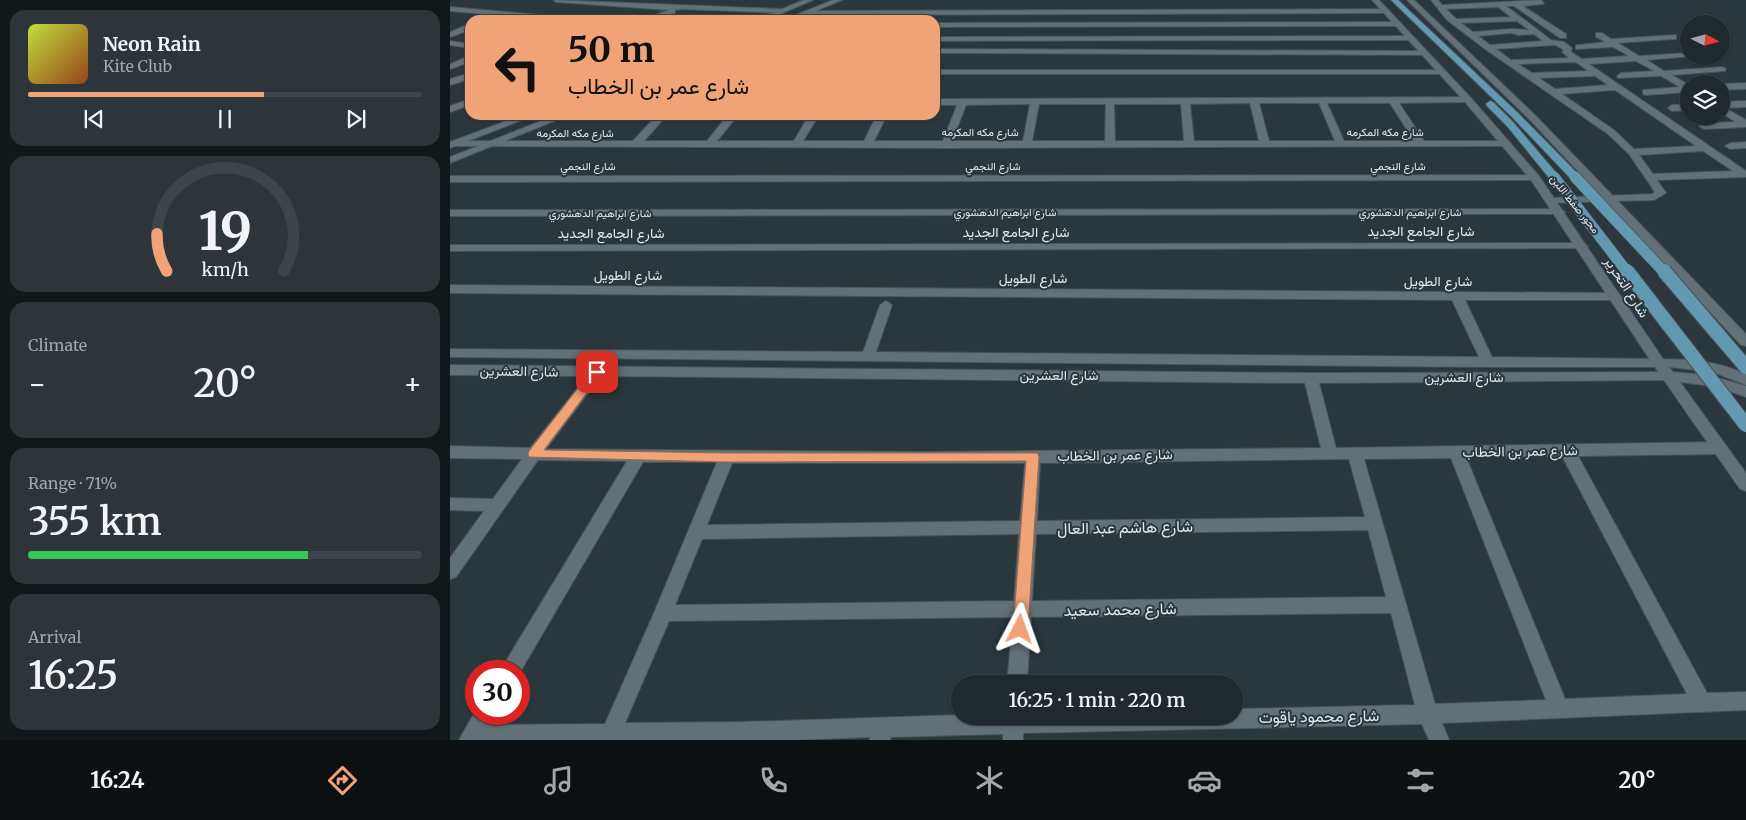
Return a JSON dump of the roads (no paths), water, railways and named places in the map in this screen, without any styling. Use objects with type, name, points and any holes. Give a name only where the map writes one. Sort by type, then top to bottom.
[{"type":"main road","name":"محور صفط اللبن","points":[[1394,0],[1515,115],[1662,269],[1746,366]]},
{"type":"main road","name":"محور صفط اللبن","points":[[1385,6],[1510,124],[1603,238],[1746,425]]},
{"type":"street","points":[[556,0],[680,8],[782,11]]},
{"type":"street","points":[[659,15],[698,0]]},
{"type":"street","points":[[772,15],[810,0]]},
{"type":"street","points":[[798,15],[840,0]]},
{"type":"street","name":"شارع التحرير","points":[[1375,0],[1385,6],[1397,24],[1468,100],[1535,178],[1560,212],[1659,363],[1746,485]]},
{"type":"street","points":[[1410,0],[1532,117],[1746,342]]},
{"type":"street","points":[[1436,3],[1500,6],[1538,5],[1541,3],[1538,1]]},
{"type":"street","points":[[1436,3],[1488,47],[1612,132],[1632,152],[1661,193],[1658,196],[1552,201]]},
{"type":"street","points":[[1517,5],[1561,40],[1568,50],[1566,52],[1745,174]]},
{"type":"street","points":[[805,12],[1162,12],[1385,6]]},
{"type":"street","points":[[1500,6],[1549,42],[1561,40]]},
{"type":"street","points":[[450,9],[520,15]]},
{"type":"street","points":[[976,25],[980,12]]},
{"type":"street","points":[[1014,25],[1018,12]]},
{"type":"street","points":[[1046,25],[1049,12]]},
{"type":"street","points":[[1083,25],[1084,12]]},
{"type":"street","points":[[1123,25],[1124,12]]},
{"type":"street","points":[[1162,12],[1164,24]]},
{"type":"street","points":[[1455,21],[1518,19]]},
{"type":"street","points":[[940,23],[976,25],[1397,24]]},
{"type":"street","points":[[450,35],[465,29]]},
{"type":"street","points":[[1471,34],[1511,31],[1520,33],[1536,32]]},
{"type":"street","points":[[1600,35],[1680,83]]},
{"type":"street","points":[[1579,47],[1673,37]]},
{"type":"street","points":[[940,38],[1411,38]]},
{"type":"street","points":[[1054,51],[1056,38]]},
{"type":"street","points":[[1227,38],[1230,52]]},
{"type":"street","points":[[1488,47],[1561,40]]},
{"type":"street","points":[[940,51],[1424,52]]},
{"type":"street","points":[[1510,62],[1579,61],[1680,56]]},
{"type":"street","points":[[450,66],[465,60]]},
{"type":"street","points":[[1621,76],[1722,69]]},
{"type":"street","points":[[940,72],[1441,72]]},
{"type":"street","points":[[1530,76],[1596,73]]},
{"type":"street","points":[[450,82],[465,78]]},
{"type":"street","points":[[1730,87],[1746,86]]},
{"type":"street","points":[[1552,92],[1616,87]]},
{"type":"street","points":[[1646,92],[1680,90]]},
{"type":"street","points":[[1393,100],[1421,144]]},
{"type":"street","points":[[940,102],[1468,100]]},
{"type":"street","points":[[1027,144],[1036,101]]},
{"type":"street","points":[[1110,101],[1110,144]]},
{"type":"street","points":[[1185,101],[1189,144]]},
{"type":"street","points":[[1254,101],[1264,144]]},
{"type":"street","points":[[1322,101],[1341,144]]},
{"type":"street","points":[[946,145],[963,102]]},
{"type":"street","points":[[450,109],[465,104]]},
{"type":"street","points":[[1730,106],[1746,104]]},
{"type":"street","points":[[1672,108],[1680,108]]},
{"type":"street","points":[[1730,113],[1745,123]]},
{"type":"street","points":[[451,145],[517,120]]},
{"type":"street","points":[[450,160],[551,120]]},
{"type":"street","points":[[635,145],[658,120]]},
{"type":"street","points":[[709,145],[729,120]]},
{"type":"street","points":[[796,145],[811,120]]},
{"type":"street","points":[[867,145],[880,120]]},
{"type":"street","points":[[1704,126],[1745,123]]},
{"type":"street","name":"شارع مكه المكرمه","points":[[451,145],[1507,144]]},
{"type":"street","points":[[1730,146],[1746,145]]},
{"type":"street","points":[[1632,152],[1706,148]]},
{"type":"street","points":[[1649,177],[1745,174]]},
{"type":"street","name":"شارع النجمي","points":[[450,179],[1535,178]]},
{"type":"street","name":"شارع ابراهيم الدهشوري","points":[[450,213],[1560,212]]},
{"type":"street","name":"شارع الجامع الجديد","points":[[450,248],[1582,246]]},
{"type":"street","name":"شارع الطويل","points":[[450,289],[1616,297]]},
{"type":"street","points":[[1457,296],[1488,363]]},
{"type":"street","points":[[868,357],[886,305]]},
{"type":"street","name":"شارع العشرين","points":[[450,353],[1659,363],[1700,364],[1718,367],[1746,380]]},
{"type":"street","name":"شارع العشرين","points":[[450,370],[1311,378],[1688,377],[1713,380],[1735,386],[1746,392]]},
{"type":"street","points":[[450,572],[534,454],[597,372]]},
{"type":"street","points":[[1311,378],[1330,453]]},
{"type":"street","name":"شارع عمر بن الخطاب","points":[[450,452],[726,458],[1720,448]]},
{"type":"street","points":[[1567,450],[1702,703]]},
{"type":"street","points":[[1456,452],[1559,708]]},
{"type":"street","points":[[1355,453],[1428,714],[1439,740]]},
{"type":"street","points":[[517,660],[638,456]]},
{"type":"street","points":[[1018,675],[1033,456]]},
{"type":"street","points":[[609,737],[664,613],[726,458]]},
{"type":"street","points":[[450,504],[498,505]]},
{"type":"street","name":"شارع هاشم عبد العال","points":[[696,532],[1374,524]]},
{"type":"street","name":"شارع محمد سعيد","points":[[664,613],[1397,605]]},
{"type":"street","name":"شارع محمود ياقوت","points":[[470,738],[881,733],[1014,726],[1428,714],[1746,702]]},
{"type":"street","points":[[470,738],[478,725]]}]
